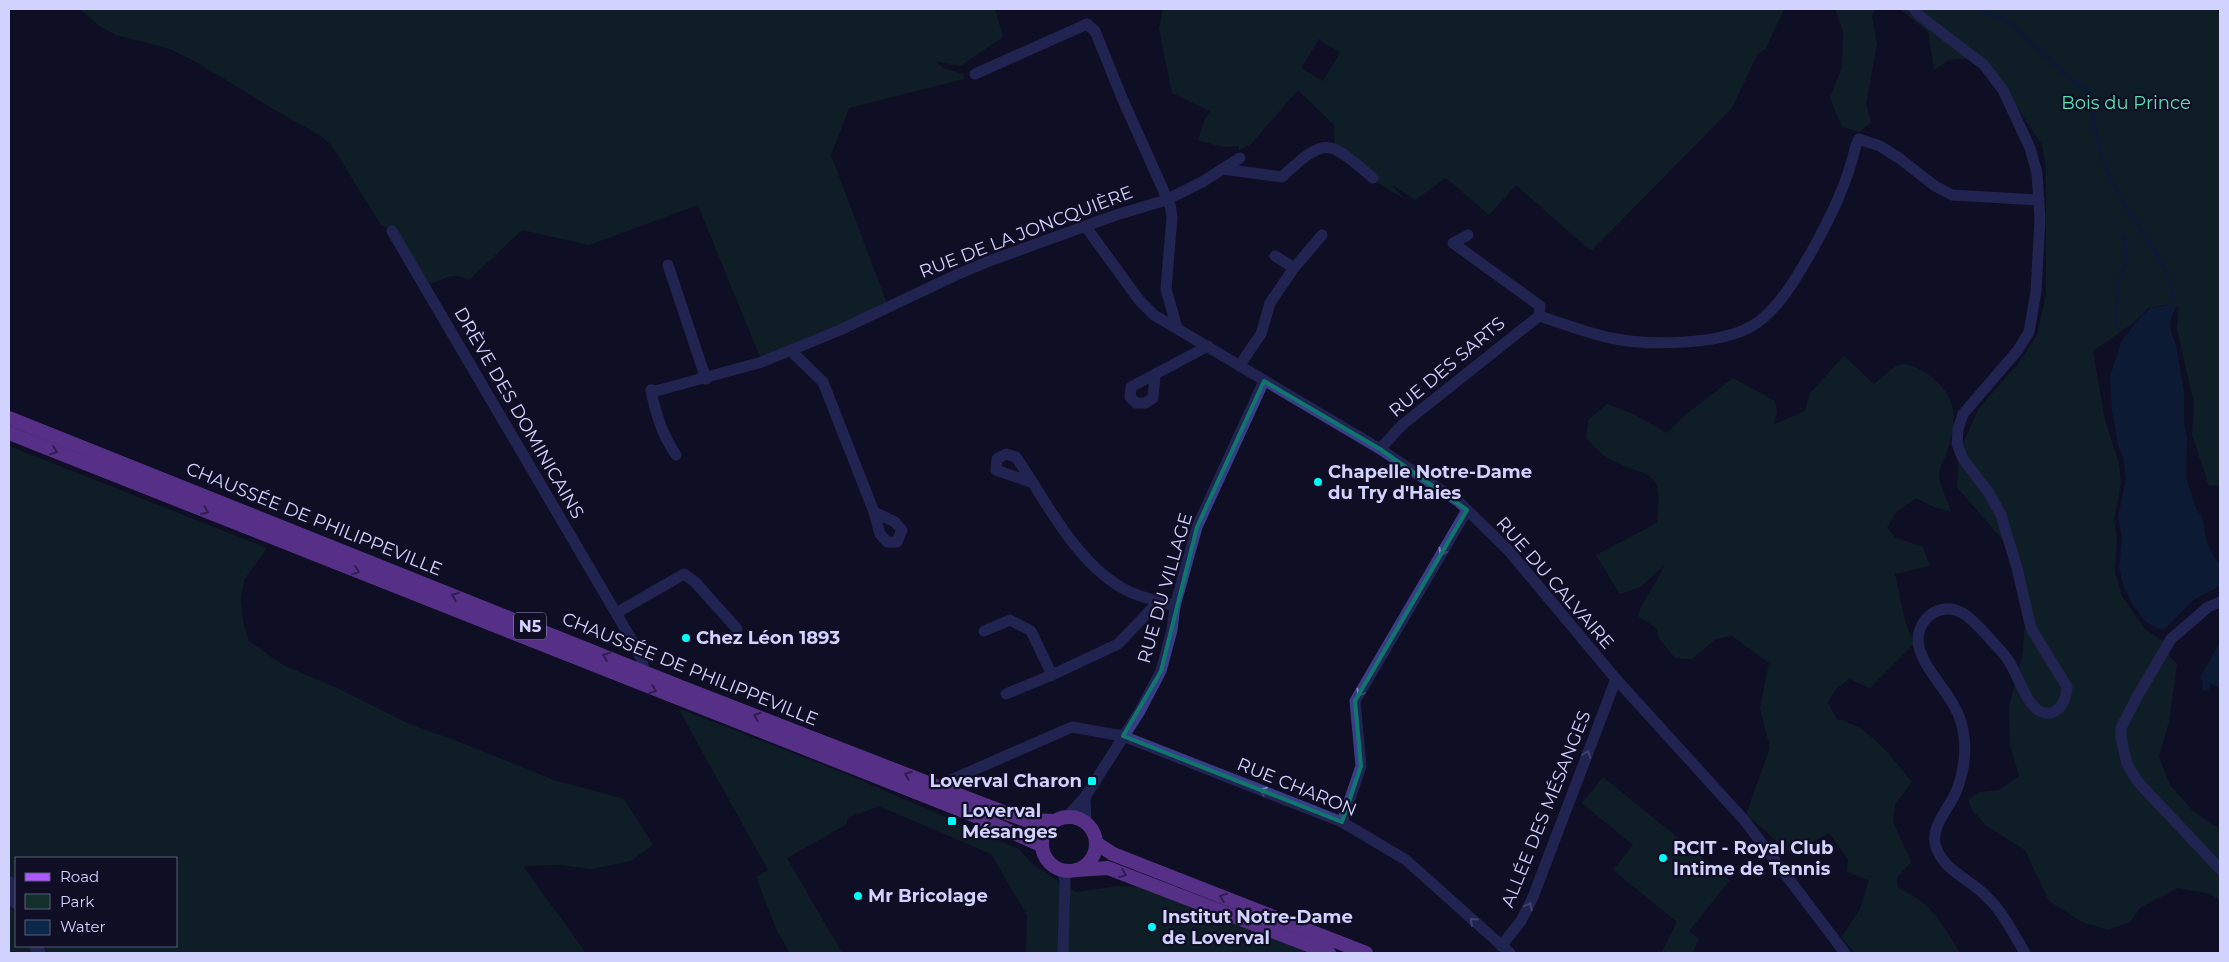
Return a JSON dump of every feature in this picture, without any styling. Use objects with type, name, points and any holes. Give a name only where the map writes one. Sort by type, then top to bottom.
[{"type":"main road","name":"CHAUSSÉE DE PHILIPPEVILLE","points":[[9,418],[644,671],[1025,820],[1054,821]]},
{"type":"main road","name":"CHAUSSÉE DE PHILIPPEVILLE","points":[[9,432],[971,814],[1041,844]]},
{"type":"main road","points":[[1068,816],[1086,822],[1093,831],[1096,843],[1093,857],[1089,863],[1069,870]]},
{"type":"main road","name":"N5","points":[[1054,821],[1068,816]]},
{"type":"main road","points":[[1054,821],[1044,831],[1041,844],[1047,860],[1069,870],[1108,868],[1329,953]]},
{"type":"main road","points":[[1096,843],[1113,854],[1366,953]]},
{"type":"street","points":[[1914,9],[1920,16],[1984,65],[2003,90],[2030,148],[2037,173],[2039,200],[2036,292],[2029,332],[2018,350],[1963,414],[1958,429],[1957,444],[1963,459],[1989,493],[2001,515],[2017,568],[2031,628],[2067,687],[2062,704],[2056,711],[2049,714],[2040,712],[2030,702],[2009,660],[1968,616],[1957,610],[1945,608],[1927,617],[1920,627],[1918,639],[1920,654],[1955,704],[1961,721],[1966,750],[1961,778],[1955,794],[1940,819],[1935,846],[1942,860],[1952,870],[1987,896],[2025,953]]},
{"type":"street","points":[[975,74],[1087,24],[1095,31],[1122,98],[1166,200],[1170,205],[1172,217],[1166,289],[1178,328]]},
{"type":"street","points":[[1468,235],[1453,243],[1540,306],[1539,316],[1611,338],[1638,341],[1690,342],[1731,335],[1752,326],[1768,314],[1806,261],[1844,188],[1859,140],[1880,146],[1935,186],[1952,195],[2039,200]]},
{"type":"street","points":[[1223,169],[1282,177],[1303,157],[1320,146],[1331,147],[1346,155],[1374,178]]},
{"type":"street","points":[[1166,200],[1240,158]]},
{"type":"street","name":"RUE DE LA JONCQUIÈRE","points":[[676,455],[664,436],[656,417],[651,390],[656,391],[706,379],[762,362],[840,330],[956,274],[1116,215],[1166,200]]},
{"type":"street","name":"RUE DU CALVAIRE","points":[[1086,227],[1139,300],[1154,315],[1380,448],[1459,502],[1509,551],[1616,679],[1745,821],[1845,953]]},
{"type":"street","name":"DRÈVE DES DOMINICAINS","points":[[392,231],[616,613],[642,660],[644,671]]},
{"type":"street","points":[[1239,366],[1261,334],[1270,303],[1294,268],[1322,235]]},
{"type":"street","points":[[1275,256],[1294,268]]},
{"type":"street","points":[[668,265],[706,379]]},
{"type":"street","name":"RUE DES SARTS","points":[[1380,448],[1402,425],[1539,316]]},
{"type":"street","points":[[1155,375],[1208,346]]},
{"type":"street","points":[[791,351],[823,382],[874,512]]},
{"type":"street","name":"RUE DU VILLAGE","points":[[1068,816],[1085,797],[1140,711],[1161,670],[1172,630],[1174,606],[1197,527],[1264,381]]},
{"type":"street","points":[[1033,483],[1056,522],[1094,567],[1129,591],[1174,606]]},
{"type":"street","points":[[1342,822],[1361,766],[1355,701],[1467,510]]},
{"type":"street","points":[[616,613],[684,574],[695,582],[737,629]]},
{"type":"street","points":[[1006,694],[1118,644],[1159,601]]},
{"type":"street","points":[[2220,602],[2208,607],[2171,639],[2121,728],[2121,738],[2127,764],[2138,782],[2220,869]]},
{"type":"street","points":[[984,631],[1010,620],[1031,631],[1052,675]]},
{"type":"street","name":"ALLÉE DES MÉSANGES","points":[[1506,950],[1533,897],[1616,679]]},
{"type":"street","name":"RUE CHARON","points":[[953,779],[1072,727],[1123,736],[1342,822],[1406,860],[1506,950]]},
{"type":"street","points":[[1085,797],[1086,822]]},
{"type":"street","points":[[1063,953],[1065,880],[1069,870]]},
{"type":"street","points":[[9,883],[15,899]]},
{"type":"highlighted area","points":[[1264,381],[1380,449],[1467,510],[1355,701],[1361,766],[1342,822],[1123,736],[1161,671],[1197,527]]},
{"type":"green space","points":[[80,9],[995,9],[1003,37],[960,66],[935,61],[943,68],[963,74],[964,79],[849,108],[831,155],[888,306],[762,362],[698,205],[589,245],[522,230],[469,280],[455,276],[423,284],[400,235],[381,225],[332,146],[321,136],[200,64],[170,49],[116,35],[98,25]]},
{"type":"green space","points":[[1163,9],[1784,9],[1765,50],[1758,53],[1732,108],[1592,250],[1516,185],[1489,215],[1446,178],[1415,200],[1391,184],[1404,199],[1335,156],[1334,125],[1298,90],[1251,144],[1239,150],[1239,146],[1222,147],[1198,140],[1205,118],[1211,112],[1172,93],[1159,29]],"holes":[[[1319,39],[1340,53],[1323,81],[1301,68]]]},
{"type":"green space","points":[[1835,9],[1875,9],[1872,16],[1877,44],[1866,104],[1871,122],[1860,132],[1842,127],[1830,98],[1842,67],[1843,32]]},
{"type":"green space","name":"Bois du Prince","points":[[1900,9],[2220,9],[2220,485],[2209,486],[2192,435],[2194,404],[2177,329],[2179,308],[2169,304],[2148,308],[2135,322],[2093,351],[2105,420],[2119,464],[2121,483],[2114,520],[2117,538],[2115,572],[2122,596],[2144,628],[2167,644],[2170,657],[2177,664],[2169,722],[2159,757],[2170,785],[2194,812],[2220,829],[2220,901],[2211,894],[2178,888],[2141,907],[2130,922],[2108,930],[2082,922],[2049,901],[2025,850],[1987,826],[1972,810],[1968,800],[1980,792],[1999,790],[2019,776],[2010,745],[2009,707],[2022,657],[2027,602],[2007,545],[1957,487],[1959,452],[1979,408],[2018,364],[2037,335],[2046,294],[2046,168],[2042,145],[2012,100],[1974,58],[1949,60],[1934,70],[1928,32]]},
{"type":"green space","points":[[1844,356],[1874,384],[1892,369],[1902,364],[1908,364],[1923,371],[1935,380],[1949,398],[1954,418],[1950,441],[1939,474],[1951,512],[1934,507],[1916,498],[1896,512],[1887,528],[1896,538],[1923,547],[1930,566],[1895,574],[1905,621],[1914,644],[1870,688],[1849,679],[1835,690],[1828,703],[1837,719],[1860,728],[1870,735],[1912,782],[1895,804],[1893,821],[1911,862],[1897,878],[1898,888],[1928,907],[1942,923],[1960,953],[1855,953],[1841,937],[1860,909],[1869,880],[1847,872],[1848,859],[1829,833],[1791,854],[1746,814],[1770,748],[1760,708],[1769,663],[1732,636],[1716,639],[1692,659],[1675,658],[1660,640],[1656,628],[1638,616],[1643,603],[1664,566],[1640,587],[1620,594],[1596,555],[1657,523],[1658,490],[1650,476],[1606,457],[1586,438],[1588,420],[1607,404],[1633,414],[1667,433],[1684,416],[1733,378],[1775,401],[1777,412],[1773,425],[1805,411],[1810,393]]},
{"type":"green space","points":[[9,446],[267,548],[244,580],[241,597],[243,621],[249,641],[283,665],[339,689],[409,724],[554,780],[624,799],[653,845],[631,861],[591,869],[560,865],[523,866],[586,953],[48,953],[45,947],[178,947],[178,857],[15,857],[15,885],[9,871]]},
{"type":"green space","points":[[678,708],[846,774],[1019,849],[1032,864],[1076,892],[1117,886],[1145,887],[1308,953],[1026,953],[1027,915],[991,854],[879,806],[848,818],[847,824],[787,858],[842,953],[790,953],[777,931],[756,877],[768,870]]},
{"type":"green space","name":"RCIT - Royal Club Intime de Tennis","points":[[1603,777],[1730,880],[1689,931],[1699,939],[1692,953],[1661,953],[1677,922],[1613,870],[1633,845],[1582,803]]},
{"type":"green space","points":[[9,900],[15,914],[15,947],[30,947],[33,953],[9,953]]},
{"type":"water","points":[[2173,304],[2176,307],[2170,321],[2171,332],[2176,345],[2184,393],[2184,421],[2187,438],[2186,477],[2196,508],[2203,519],[2206,539],[2212,554],[2220,564],[2220,586],[2193,600],[2166,628],[2159,629],[2146,622],[2133,605],[2124,587],[2119,568],[2122,537],[2118,517],[2126,478],[2124,460],[2118,445],[2112,410],[2110,377],[2121,342],[2142,315],[2151,308]]},
{"type":"water","points":[[2218,646],[2220,647],[2220,688],[2211,684],[2208,691],[2202,690],[2203,682],[2200,677]]},
{"type":"waterway","points":[[1977,9],[2010,22],[2070,79],[2091,92],[2096,132],[2107,171],[2114,187],[2163,266],[2174,300]]},
{"type":"waterway","points":[[2118,329],[2116,321],[2118,283],[2127,260],[2124,238]]},
{"type":"place","name":"Chapelle Notre-Dame du Try d'Haies","points":[[1318,482]]},
{"type":"place","name":"Chez Léon 1893","points":[[686,638]]},
{"type":"place","name":"Loverval Charon","points":[[1092,781]]},
{"type":"place","name":"Loverval Mésanges","points":[[952,821]]},
{"type":"place","name":"RCIT - Royal Club Intime de Tennis","points":[[1663,858]]},
{"type":"place","name":"Mr Bricolage","points":[[858,896]]},
{"type":"place","name":"Institut Notre-Dame de Loverval","points":[[1152,927]]}]
